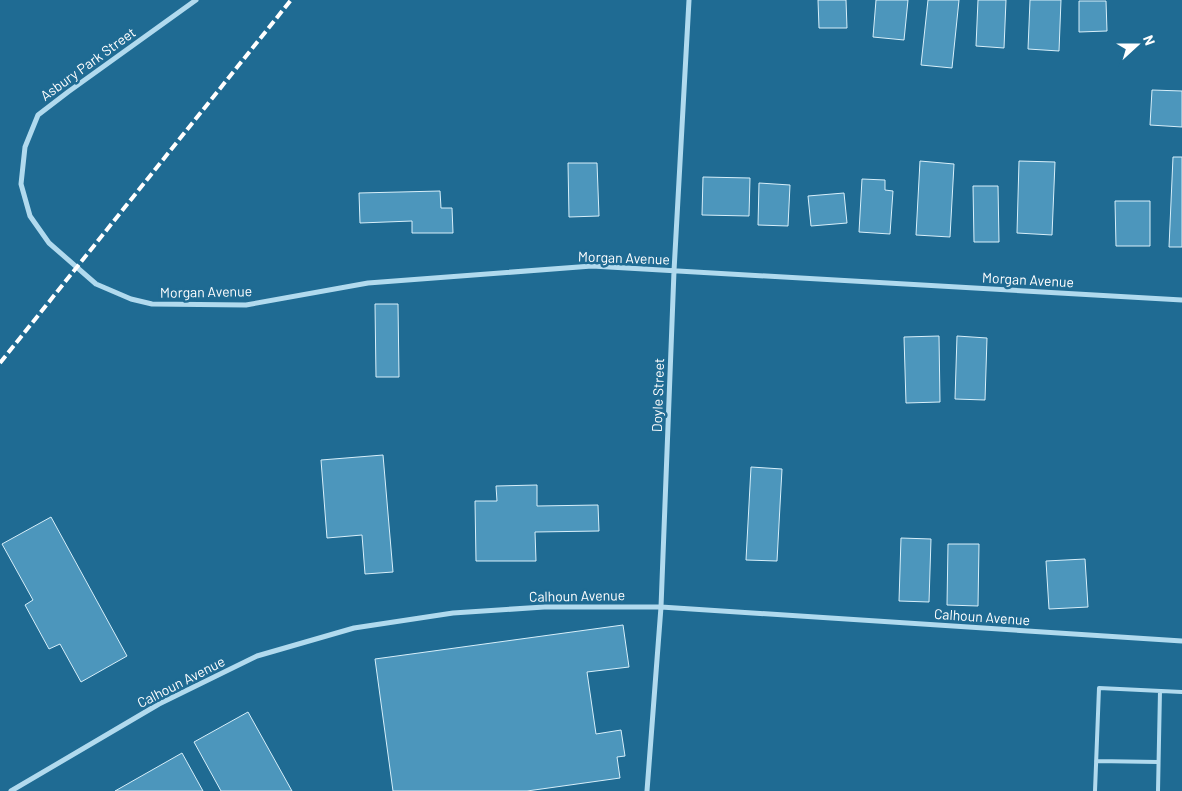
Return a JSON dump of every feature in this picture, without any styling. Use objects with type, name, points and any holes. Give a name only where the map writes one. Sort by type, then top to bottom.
[{"type":"street","name":"Asbury Park Street","points":[[76,268],[49,243],[30,216],[21,184],[25,147],[38,115],[196,0]]},
{"type":"street","name":"Doyle Street","points":[[647,791],[661,607],[674,271],[689,0]]},
{"type":"street","name":"Morgan Avenue","points":[[76,268],[96,284],[131,299],[152,304],[246,304],[368,283],[592,266],[1182,300]]},
{"type":"street","name":"Calhoun Avenue","points":[[11,791],[159,704],[257,656],[354,628],[462,612],[544,607],[661,607],[1182,641]]},
{"type":"lane","points":[[1095,791],[1098,688],[1182,692]]},
{"type":"lane","points":[[1158,791],[1160,691]]},
{"type":"lane","points":[[1096,760],[1158,762]]},
{"type":"building","points":[[818,0],[846,0],[847,28],[819,28]]},
{"type":"building","points":[[876,0],[908,0],[904,40],[873,37]]},
{"type":"building","points":[[928,0],[959,0],[952,68],[921,65]]},
{"type":"building","points":[[978,0],[1006,0],[1004,48],[976,46]]},
{"type":"building","points":[[1030,0],[1061,0],[1059,51],[1028,49]]},
{"type":"building","points":[[1079,1],[1106,1],[1107,31],[1079,32]]},
{"type":"building","points":[[1152,90],[1182,91],[1182,127],[1150,125]]},
{"type":"building","points":[[1173,157],[1182,157],[1182,247],[1169,247]]},
{"type":"building","points":[[920,161],[954,164],[950,237],[916,235]]},
{"type":"building","points":[[1019,161],[1055,162],[1052,235],[1017,233]]},
{"type":"building","points":[[568,163],[597,163],[599,216],[569,217]]},
{"type":"building","points":[[703,177],[750,178],[749,216],[702,215]]},
{"type":"building","points":[[862,179],[885,180],[885,190],[893,191],[890,234],[859,232]]},
{"type":"building","points":[[759,183],[790,185],[788,226],[758,225]]},
{"type":"building","points":[[973,186],[998,186],[999,242],[974,242]]},
{"type":"building","points":[[440,191],[441,208],[452,208],[453,233],[412,233],[412,221],[360,223],[359,193]]},
{"type":"building","points":[[844,193],[847,223],[811,226],[808,196]]},
{"type":"building","points":[[1115,201],[1150,201],[1150,246],[1116,246]]},
{"type":"building","points":[[375,304],[398,304],[399,377],[376,377]]},
{"type":"building","points":[[939,336],[940,402],[906,403],[904,337]]},
{"type":"building","points":[[957,336],[987,338],[985,400],[955,399]]},
{"type":"building","points":[[383,455],[393,572],[365,574],[362,535],[327,538],[321,460]]},
{"type":"building","points":[[751,467],[782,469],[777,561],[746,560]]},
{"type":"building","points":[[537,485],[537,506],[598,505],[599,531],[535,532],[536,561],[476,561],[475,501],[497,501],[496,486]]},
{"type":"building","points":[[51,517],[127,656],[81,682],[60,644],[49,649],[25,605],[33,600],[2,544]]},
{"type":"building","points":[[901,538],[931,539],[929,602],[899,601]]},
{"type":"building","points":[[948,544],[979,544],[978,606],[947,605]]},
{"type":"building","points":[[1085,559],[1088,607],[1049,609],[1046,561]]},
{"type":"building","points":[[623,625],[629,667],[587,672],[596,734],[621,730],[625,756],[617,757],[620,778],[527,791],[393,791],[375,659]]},
{"type":"building","points":[[248,712],[292,791],[221,791],[194,742]]},
{"type":"building","points":[[182,753],[203,791],[115,791]]},
{"type":"railway","points":[[0,363],[291,0]]}]
